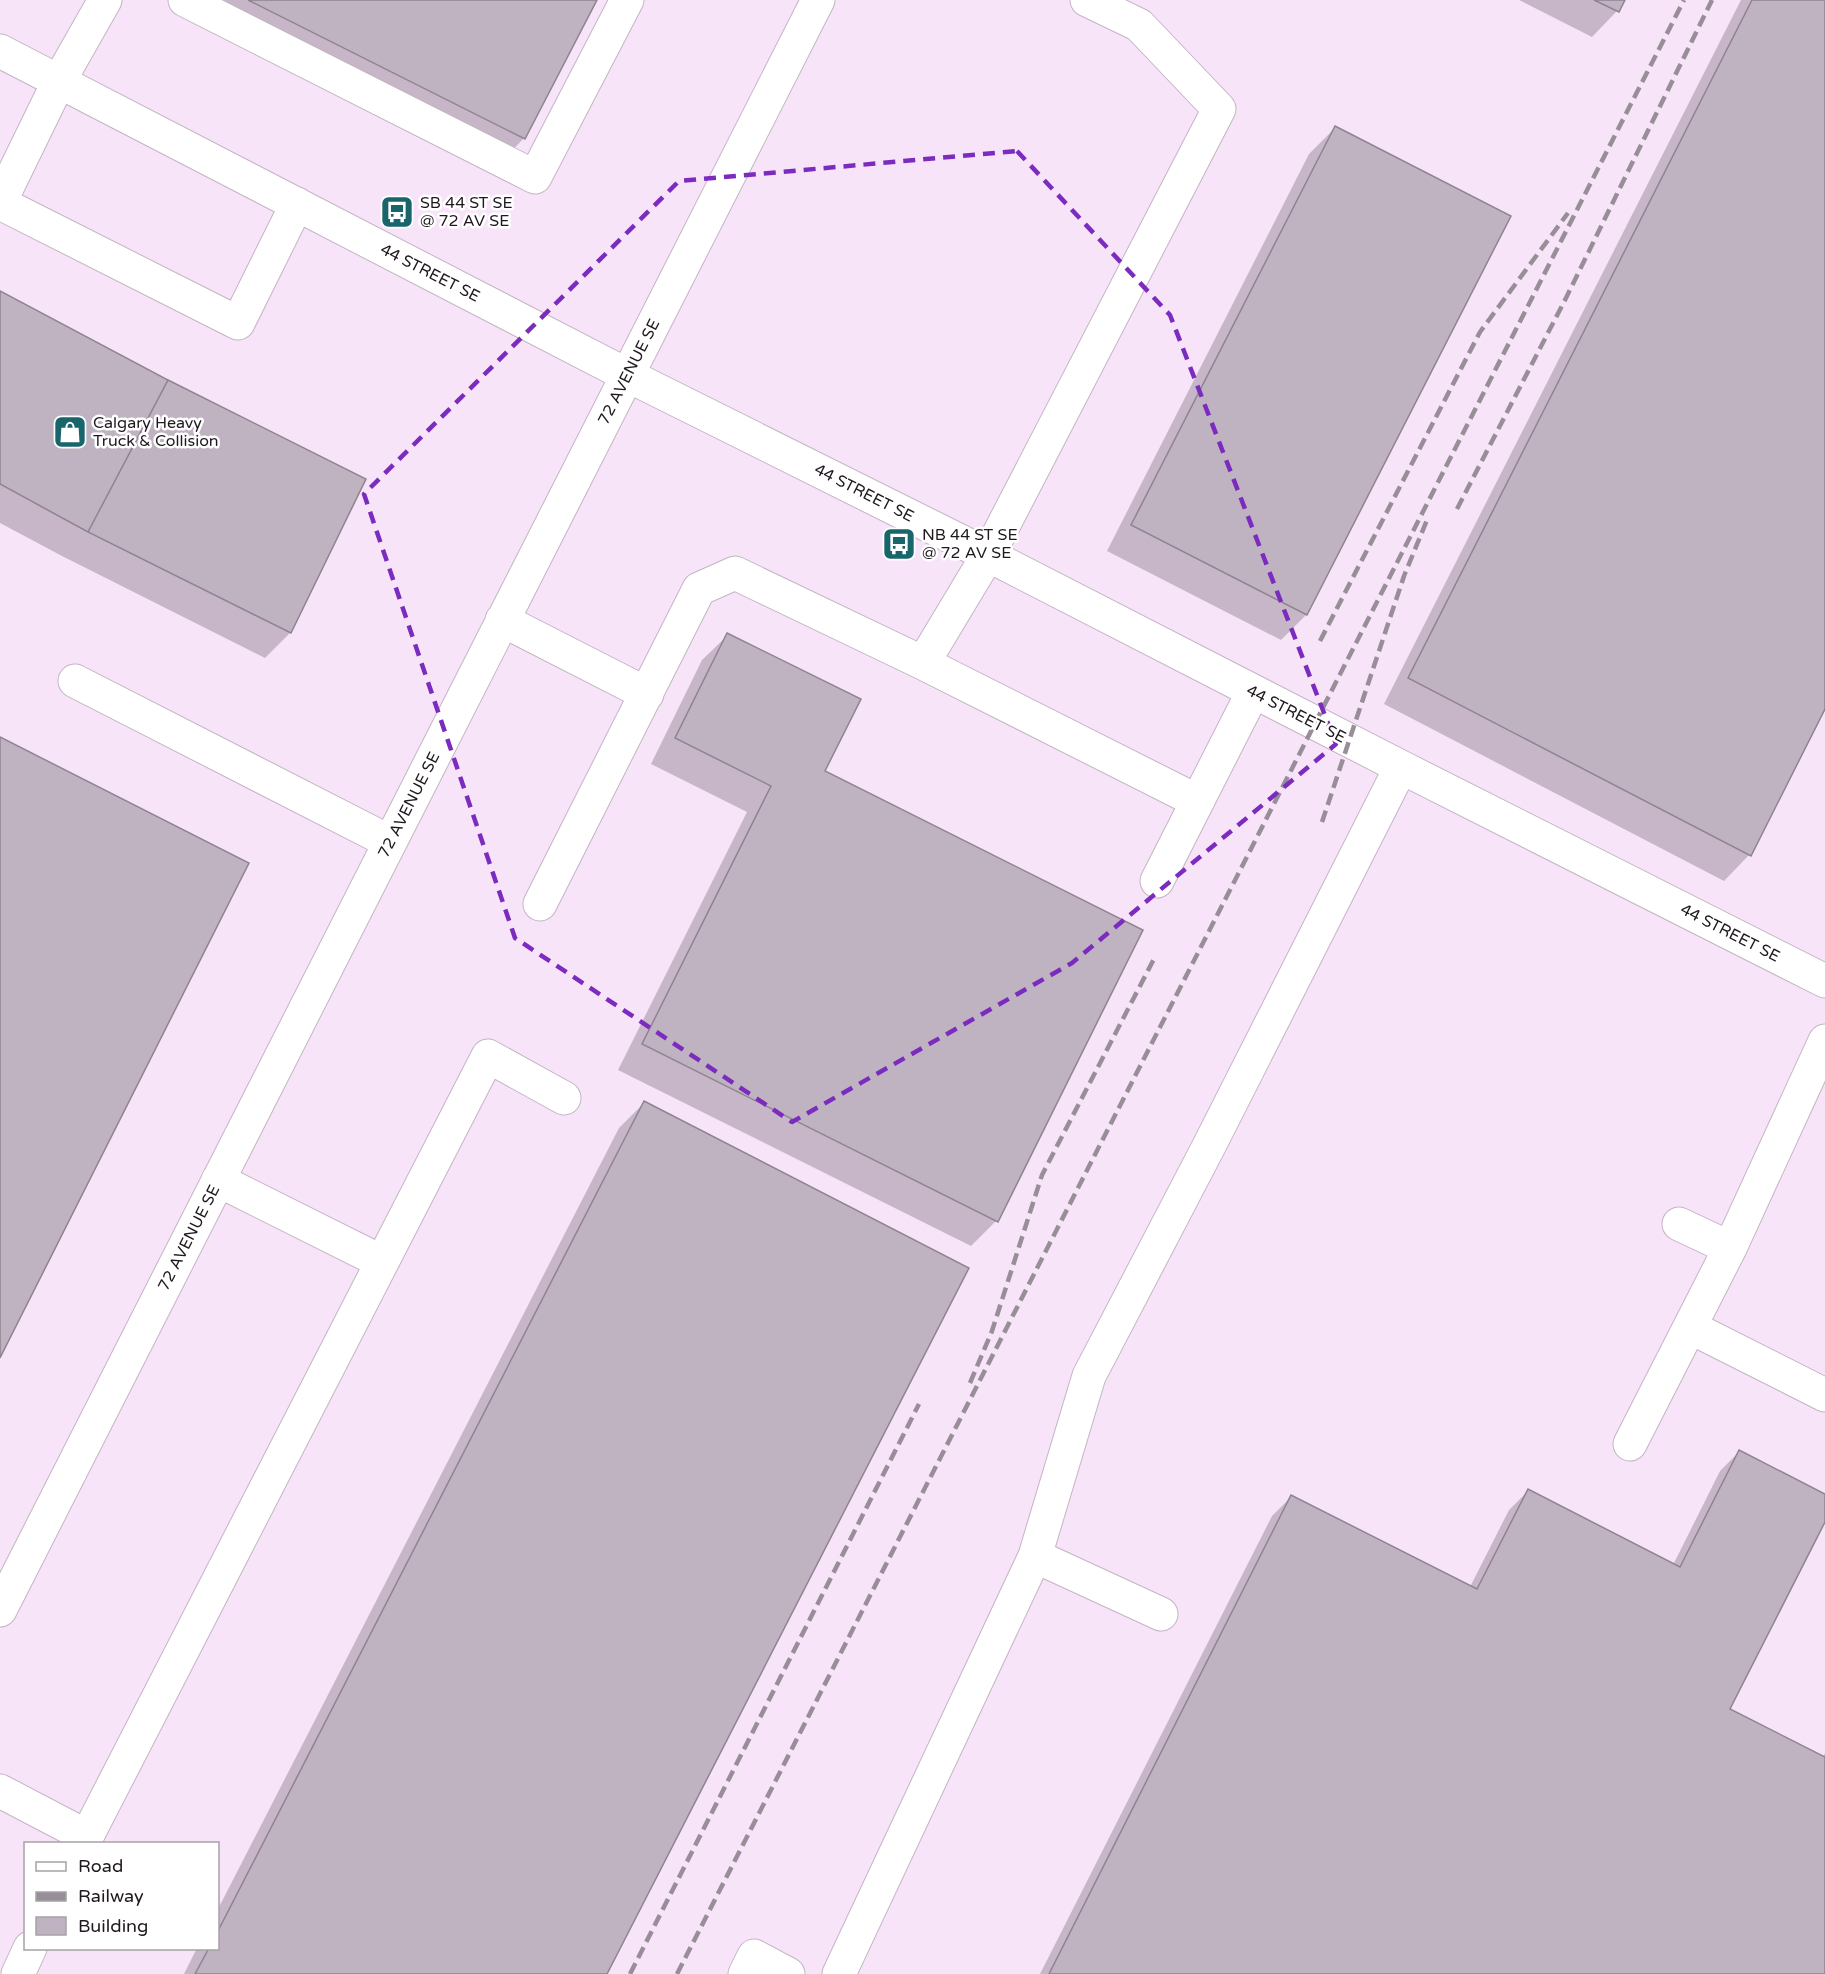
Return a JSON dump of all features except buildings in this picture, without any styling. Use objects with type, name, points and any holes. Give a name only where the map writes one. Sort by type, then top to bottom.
[{"type":"street","points":[[105,0],[59,81],[0,203],[238,323],[297,204]]},
{"type":"street","points":[[185,0],[535,177],[627,0]]},
{"type":"street","name":"72 AVENUE SE","points":[[0,1610],[818,0]]},
{"type":"street","points":[[923,663],[988,555],[1220,109],[1139,25],[1087,0]]},
{"type":"street","name":"44 STREET SE","points":[[0,51],[627,375],[988,555],[1253,692],[1825,981]]},
{"type":"street","points":[[540,904],[699,589],[735,573],[923,663],[1197,801]]},
{"type":"street","points":[[502,620],[647,694]]},
{"type":"street","points":[[75,681],[390,842]]},
{"type":"street","points":[[1157,881],[1253,692]]},
{"type":"street","points":[[839,1974],[1035,1556],[1089,1376],[1209,1146],[1401,767]]},
{"type":"street","points":[[1630,1444],[1730,1248],[1825,1041]]},
{"type":"street","points":[[0,1791],[85,1840],[488,1056],[564,1098]]},
{"type":"street","points":[[218,1180],[382,1262]]},
{"type":"street","points":[[1679,1224],[1730,1248]]},
{"type":"street","points":[[1690,1327],[1825,1395]]},
{"type":"street","points":[[1035,1556],[1161,1614]]},
{"type":"street","points":[[18,1974],[29,1950]]},
{"type":"street","points":[[745,1974],[754,1956],[788,1974]]},
{"type":"highlighted area","points":[[1017,151],[1170,315],[1336,744],[1072,963],[792,1122],[515,938],[364,494],[679,181]]},
{"type":"shaded area","points":[[0,0],[1825,0],[1825,1974],[0,1974]]},
{"type":"railway","points":[[677,1974],[1684,0]]},
{"type":"railway","points":[[1457,509],[1566,298],[1712,0]]},
{"type":"railway","points":[[1320,641],[1480,332],[1568,213]]},
{"type":"railway","points":[[1322,822],[1404,576],[1427,520]]},
{"type":"railway","points":[[970,1383],[992,1331],[1042,1175],[1155,957]]},
{"type":"railway","points":[[630,1974],[919,1404]]},
{"type":"place","name":"SB 44 ST SE @ 72 AV SE","points":[[397,212]]},
{"type":"place","name":"Calgary Heavy Truck & Collision","points":[[70,432]]},
{"type":"place","name":"NB 44 ST SE @ 72 AV SE","points":[[899,544]]}]
